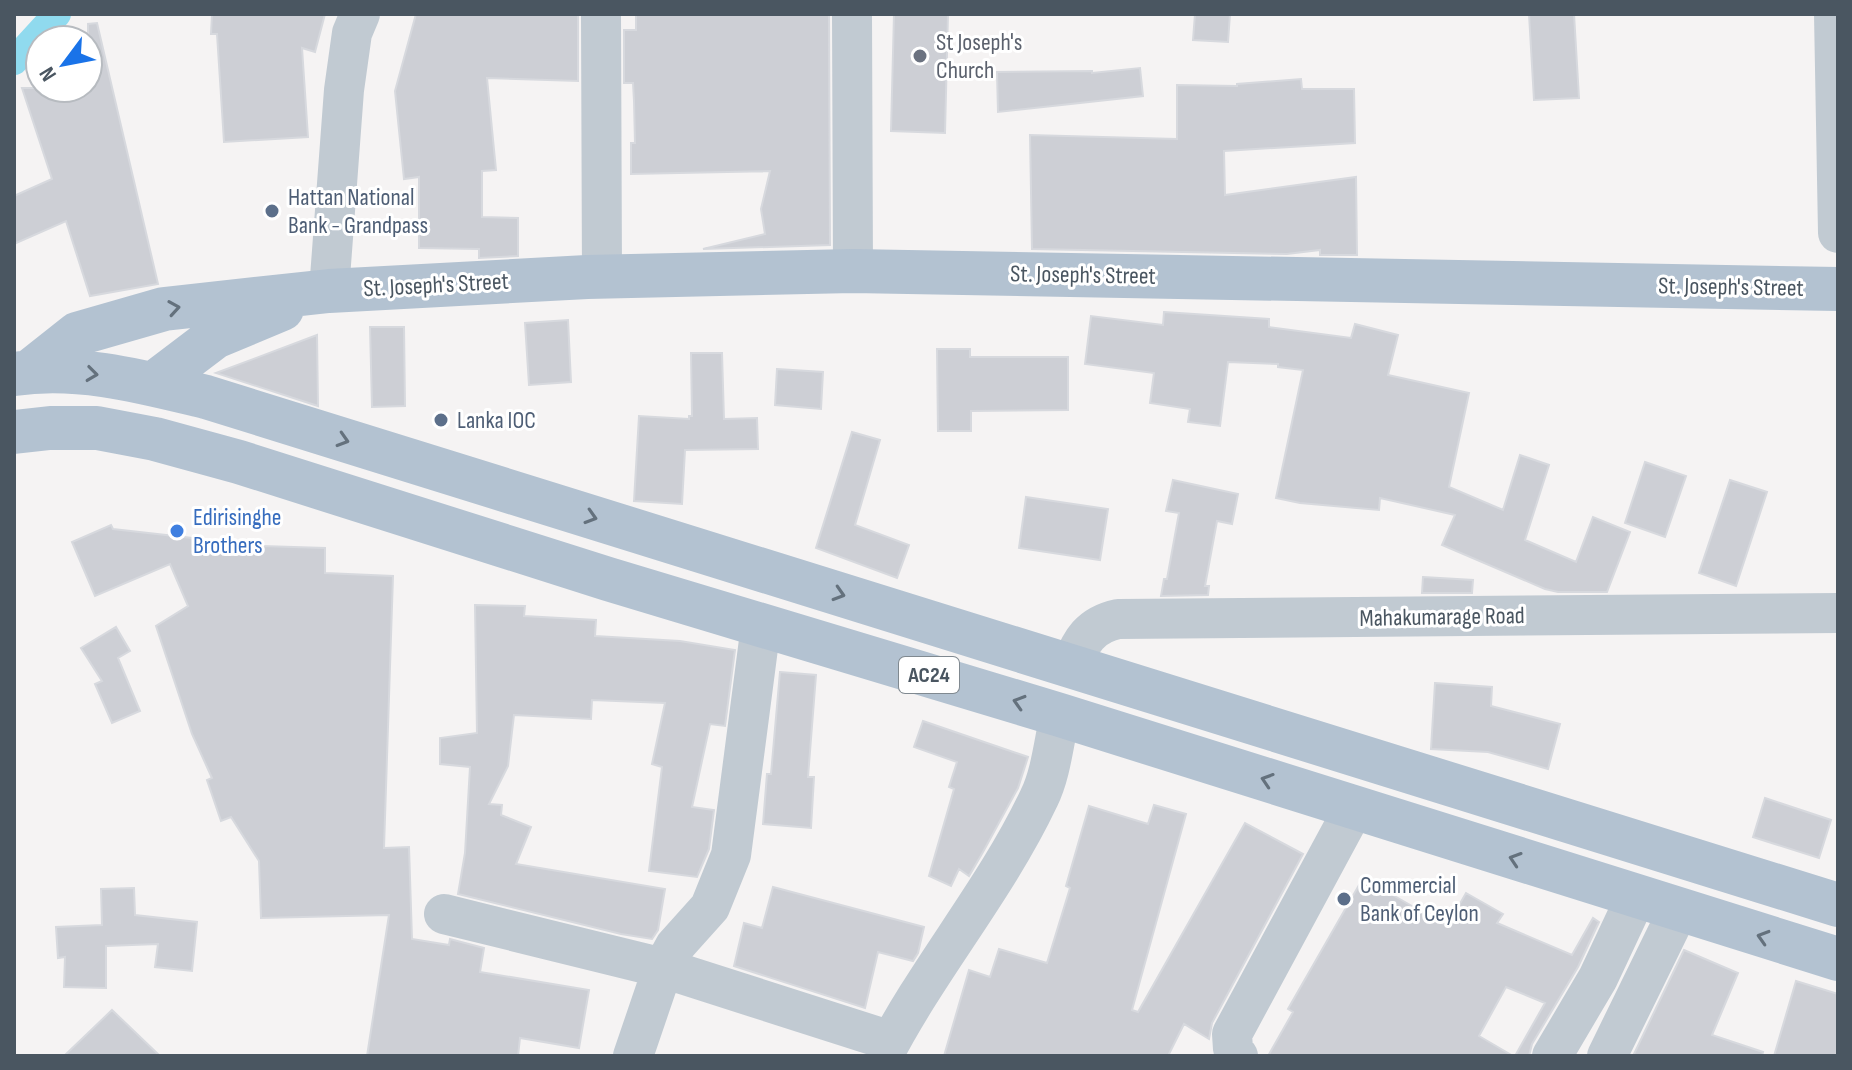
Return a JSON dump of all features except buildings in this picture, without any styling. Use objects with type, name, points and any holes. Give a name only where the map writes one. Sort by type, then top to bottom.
[{"type":"main road","name":"St. Joseph's Street","points":[[21,373],[77,334],[164,309],[329,291],[602,277],[853,271],[1838,289]]},
{"type":"main road","name":"St. Joseph's Street","points":[[153,384],[215,337],[329,291]]},
{"type":"main road","name":"AC24","points":[[21,373],[71,372],[153,384],[221,402],[1838,905]]},
{"type":"main road","name":"AC24","points":[[14,432],[97,428],[155,439],[239,462],[333,494],[1060,715],[1838,959]]},
{"type":"main road","points":[[1060,715],[1071,666]]},
{"type":"street","points":[[329,291],[344,90],[352,33],[360,14]]},
{"type":"street","points":[[601,14],[602,277]]},
{"type":"street","points":[[852,14],[853,271]]},
{"type":"street","points":[[1836,27],[1838,233]]},
{"type":"street","name":"Mahakumarage Road","points":[[1071,666],[1080,642],[1091,630],[1103,622],[1118,619],[1838,613]]},
{"type":"street","points":[[633,1056],[663,968],[675,946],[710,907],[731,855],[761,625]]},
{"type":"street","points":[[444,914],[663,968],[887,1049],[992,883],[1041,795],[1060,715]]},
{"type":"street","points":[[1238,1056],[1233,1049],[1232,1034],[1354,808]]},
{"type":"street","points":[[1552,1056],[1598,978],[1636,897]]},
{"type":"street","points":[[1607,1056],[1678,911]]},
{"type":"waterway","points":[[14,61],[57,14]]},
{"type":"place","name":"St Joseph's Church","points":[[920,56]]},
{"type":"place","name":"Hattan National Bank - Grandpass","points":[[272,211]]},
{"type":"place","name":"Lanka IOC","points":[[441,420]]},
{"type":"place","name":"Edirisinghe Brothers","points":[[177,531]]},
{"type":"place","name":"Commercial Bank of Ceylon","points":[[1344,899]]}]
